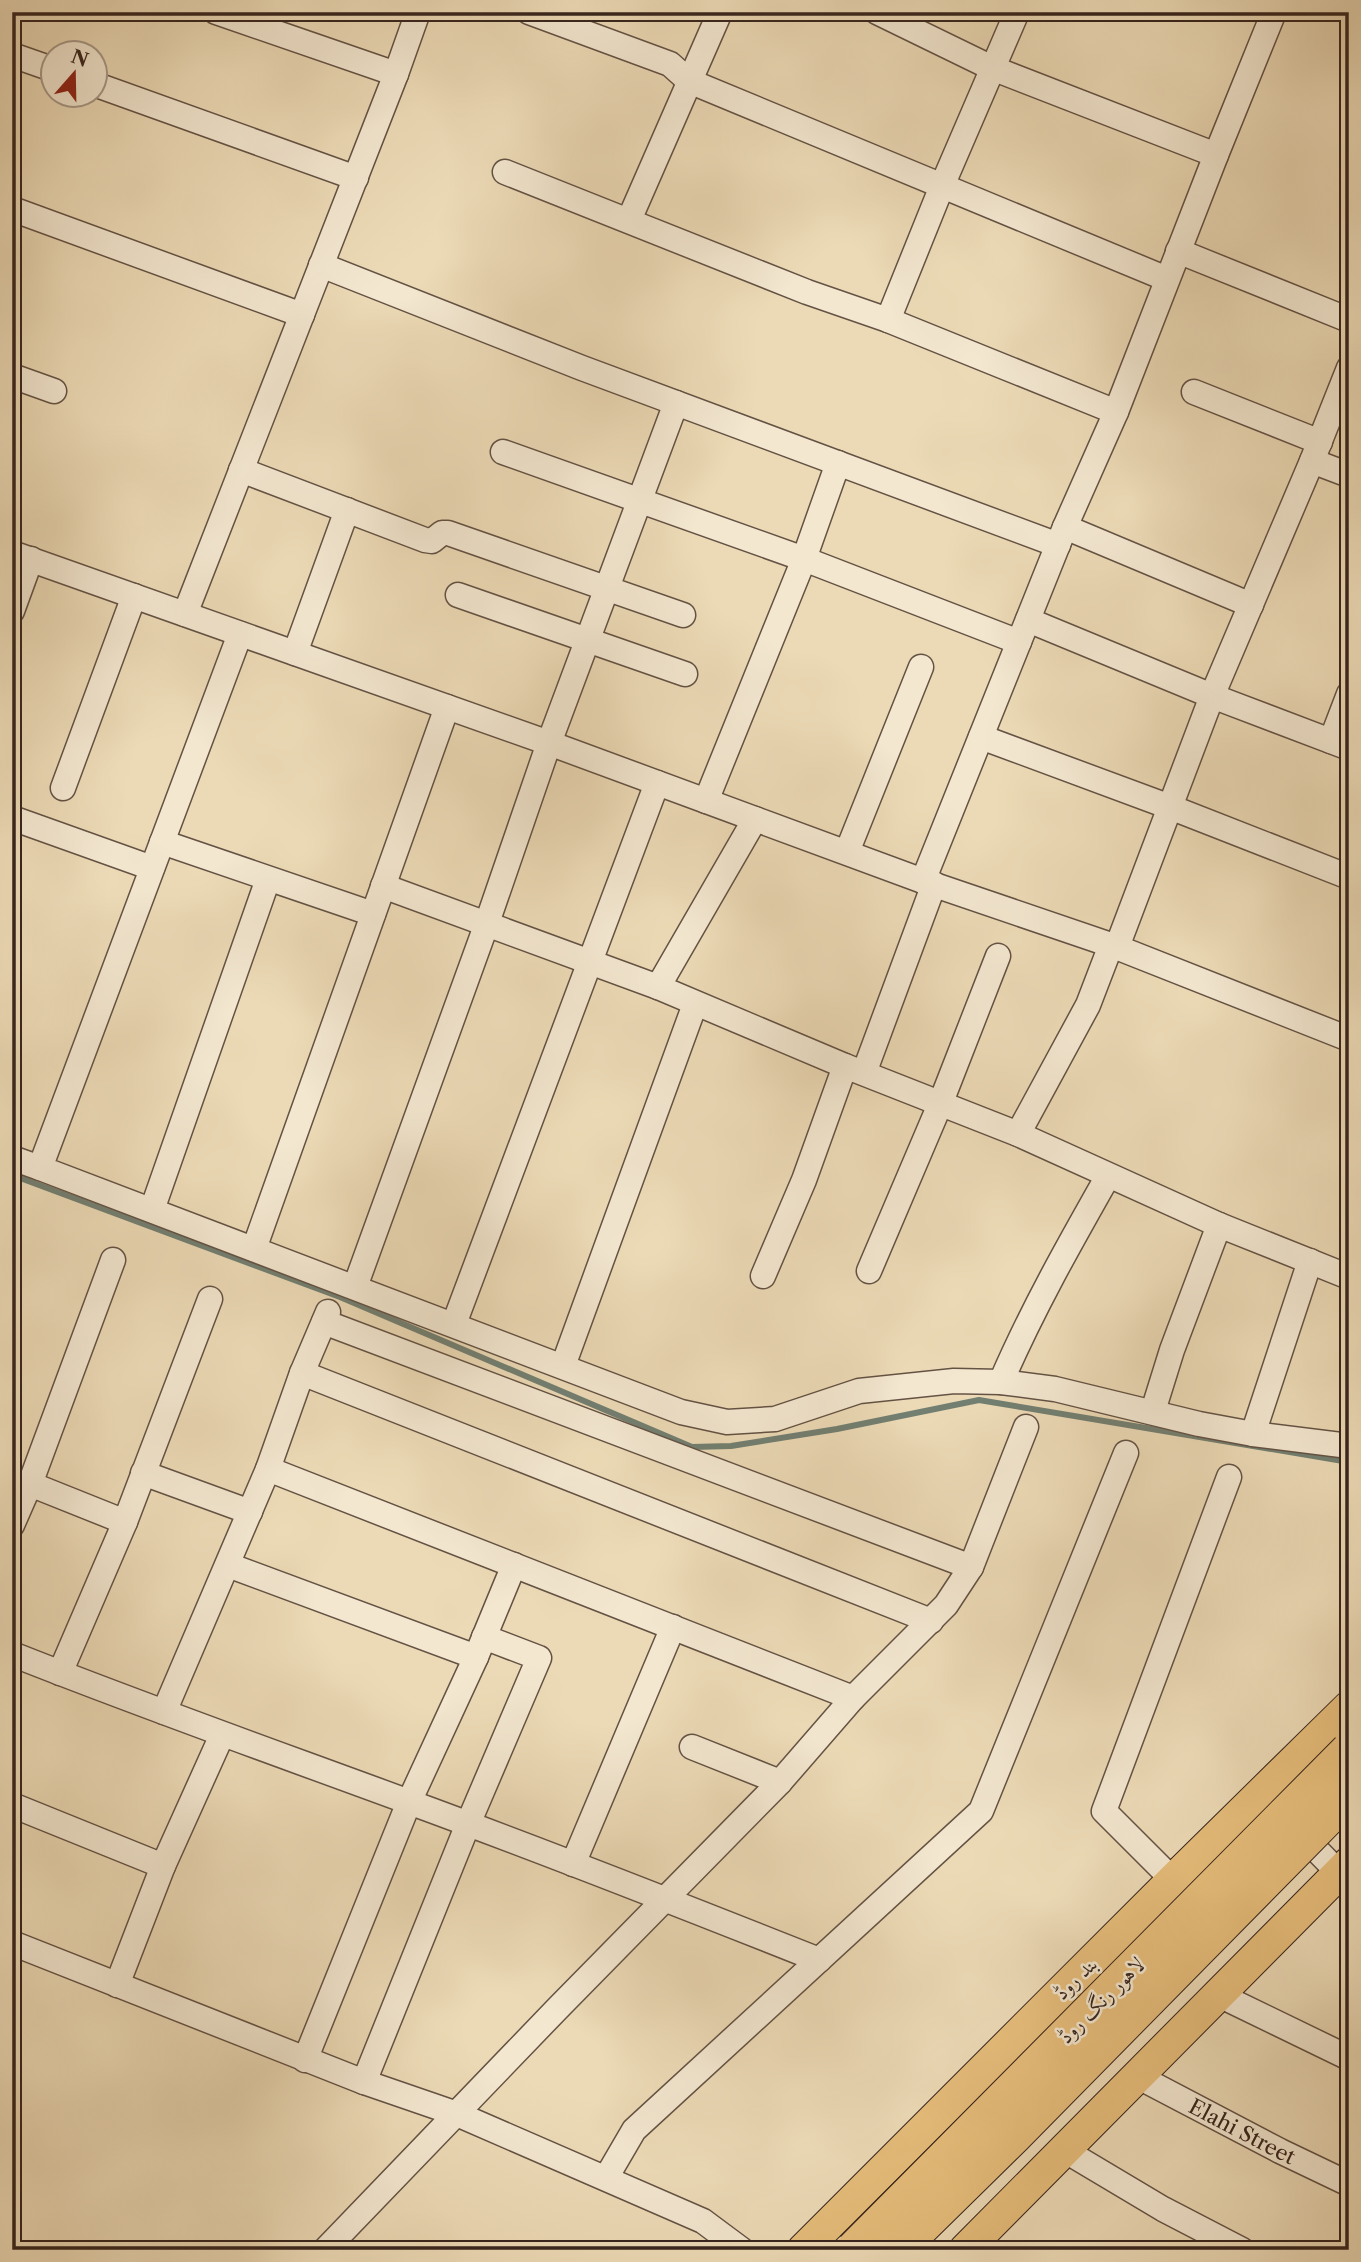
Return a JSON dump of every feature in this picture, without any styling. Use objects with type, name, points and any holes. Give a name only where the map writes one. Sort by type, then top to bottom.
[{"type":"highway","name":"لاہور رنگ روڈ","points":[[854,2250],[1349,1751]]},
{"type":"highway","name":"لاہور رنگ روڈ","points":[[897,2250],[1349,1796]]},
{"type":"main road","name":"بند روڈ","points":[[803,2250],[1349,1707]]},
{"type":"main road","points":[[965,2250],[1344,1868]]},
{"type":"street","points":[[216,12],[396,74]]},
{"type":"street","points":[[185,614],[418,12]]},
{"type":"street","points":[[530,12],[670,64],[689,81],[1167,279]]},
{"type":"street","points":[[629,220],[720,12]]},
{"type":"street","points":[[877,12],[992,68],[1216,155]]},
{"type":"street","points":[[888,320],[1017,12]]},
{"type":"street","points":[[764,1276],[803,1180],[854,1070],[929,883],[981,737],[1023,631],[1116,411],[1274,12]]},
{"type":"street","points":[[12,55],[38,64]]},
{"type":"street","points":[[108,89],[355,178]]},
{"type":"street","points":[[505,172],[1116,411]]},
{"type":"street","points":[[12,209],[302,315]]},
{"type":"street","points":[[1178,251],[1349,320]]},
{"type":"street","points":[[321,265],[838,463],[1061,536],[1251,605]]},
{"type":"street","points":[[1018,1134],[1088,1005],[1114,946],[1212,696],[1349,368]]},
{"type":"street","points":[[12,376],[54,391]]},
{"type":"street","points":[[1194,392],[1316,452],[1349,475]]},
{"type":"street","points":[[355,1287],[549,743],[676,403]]},
{"type":"street","points":[[503,452],[804,559],[1212,696],[1340,745],[1349,694]]},
{"type":"street","points":[[706,801],[804,559],[838,463]]},
{"type":"street","points":[[241,470],[425,540],[432,541],[442,533],[448,533],[683,615]]},
{"type":"street","points":[[295,653],[347,510]]},
{"type":"street","points":[[12,611],[22,556],[549,743],[929,883],[1114,946],[1349,1039]]},
{"type":"street","points":[[458,595],[685,674]]},
{"type":"street","points":[[63,788],[134,596]]},
{"type":"street","points":[[40,1168],[240,634]]},
{"type":"street","points":[[847,852],[921,667]]},
{"type":"street","points":[[254,1249],[447,707]]},
{"type":"street","points":[[981,737],[1349,877]]},
{"type":"street","points":[[454,1324],[657,783]]},
{"type":"street","points":[[12,818],[152,868]]},
{"type":"street","points":[[658,987],[755,819]]},
{"type":"street","points":[[162,842],[373,914]]},
{"type":"street","points":[[152,1210],[268,879]]},
{"type":"street","points":[[383,886],[658,987],[854,1070],[1018,1134],[1219,1225],[1349,1277]]},
{"type":"street","points":[[869,1271],[941,1102],[998,956]]},
{"type":"street","points":[[563,1366],[695,1004]]},
{"type":"street","points":[[12,1158],[681,1412],[727,1422],[775,1419],[859,1391],[954,1381],[1001,1382],[1055,1389],[1199,1424],[1253,1434],[1349,1446]]},
{"type":"street","points":[[1001,1382],[1048,1282],[1108,1175]]},
{"type":"street","points":[[1153,1411],[1172,1350],[1219,1225]]},
{"type":"street","points":[[12,1525],[30,1484],[113,1260]]},
{"type":"street","points":[[1253,1434],[1310,1261]]},
{"type":"street","points":[[60,1673],[125,1522],[209,1299]]},
{"type":"street","points":[[164,1712],[268,1469],[302,1373],[326,1317],[971,1567]]},
{"type":"street","points":[[302,1373],[931,1621]]},
{"type":"street","points":[[325,2250],[780,1782],[853,1698],[946,1605],[971,1567],[1026,1427]]},
{"type":"street","points":[[606,2178],[634,2130],[981,1811],[1126,1453]]},
{"type":"street","points":[[268,1469],[853,1698]]},
{"type":"street","points":[[144,1473],[250,1512]]},
{"type":"street","points":[[1173,1880],[1104,1811],[1229,1477]]},
{"type":"street","points":[[30,1484],[125,1522]]},
{"type":"street","points":[[228,1565],[480,1647],[539,1658],[468,1824],[364,2082]]},
{"type":"street","points":[[304,2060],[409,1802],[480,1647],[514,1565]]},
{"type":"street","points":[[573,1864],[673,1628]]},
{"type":"street","points":[[12,1654],[222,1735],[666,1899],[819,1960]]},
{"type":"street","points":[[117,1985],[163,1866],[222,1735]]},
{"type":"street","points":[[692,1747],[780,1782]]},
{"type":"street","points":[[1262,1794],[1344,1868]]},
{"type":"street","points":[[12,1805],[163,1866]]},
{"type":"street","points":[[12,1943],[304,2060],[457,2113],[704,2221],[742,2250]]},
{"type":"street","points":[[1217,1994],[1349,2058]]},
{"type":"street","name":"Elahi Street","points":[[1137,2076],[1349,2184]]},
{"type":"street","points":[[1064,2151],[1163,2209],[1242,2250]]},
{"type":"waterway","points":[[12,1175],[340,1297],[692,1447],[731,1446],[837,1429],[979,1400],[1349,1462]]}]
